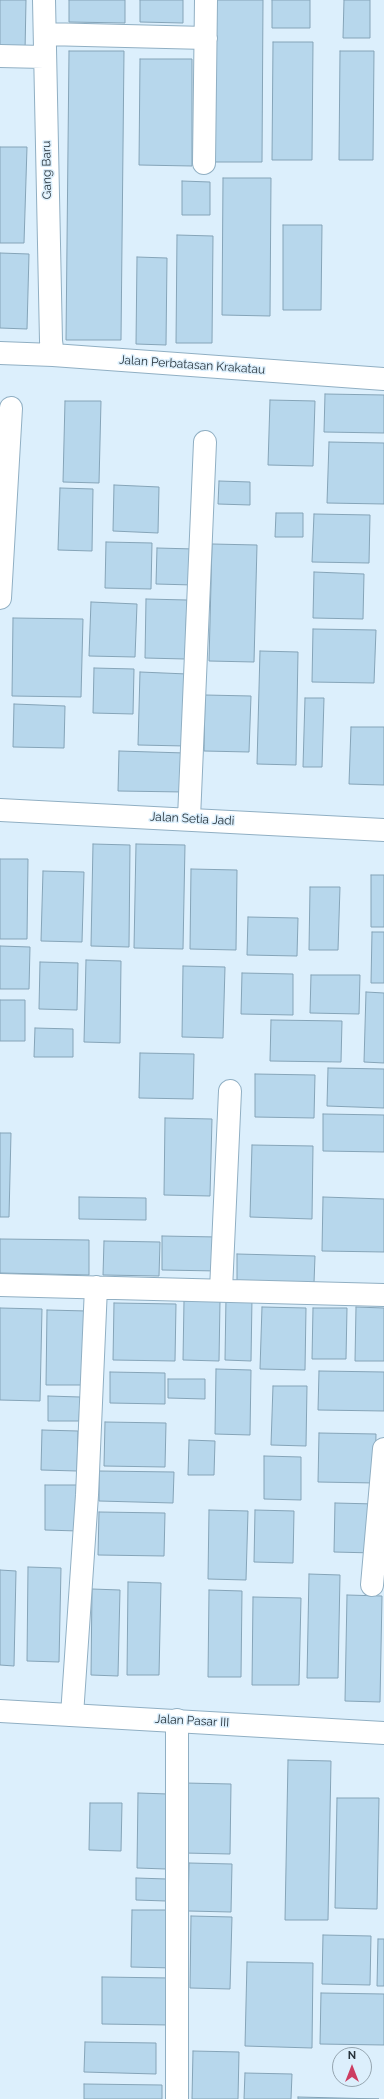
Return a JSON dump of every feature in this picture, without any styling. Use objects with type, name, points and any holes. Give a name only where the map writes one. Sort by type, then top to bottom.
[{"type":"street","name":"Gang Baru","points":[[44,0],[44,57],[52,348]]},
{"type":"street","points":[[204,163],[206,0]]},
{"type":"street","points":[[45,34],[206,38]]},
{"type":"street","points":[[0,56],[44,57]]},
{"type":"street","name":"Jalan Perbatasan Krakatau","points":[[0,353],[52,348],[384,379]]},
{"type":"street","points":[[0,598],[11,408]]},
{"type":"street","points":[[189,818],[205,442]]},
{"type":"street","name":"Jalan Setia Jadi","points":[[0,810],[189,818],[384,830]]},
{"type":"street","points":[[220,1290],[230,1091]]},
{"type":"street","points":[[0,1285],[384,1295]]},
{"type":"street","points":[[72,1715],[87,1495],[96,1287]]},
{"type":"street","points":[[372,1585],[384,1449]]},
{"type":"street","name":"Jalan Pasar III","points":[[0,1711],[384,1732]]},
{"type":"street","points":[[176,1720],[176,2099]]},
{"type":"building","points":[[0,0],[26,0],[25,52],[0,51]]},
{"type":"building","points":[[69,0],[125,0],[125,23],[69,22]]},
{"type":"building","points":[[140,0],[183,0],[183,23],[140,22]]},
{"type":"building","points":[[215,0],[263,0],[262,162],[214,162]]},
{"type":"building","points":[[272,0],[310,0],[310,28],[272,28]]},
{"type":"building","points":[[344,0],[370,0],[370,38],[343,38]]},
{"type":"building","points":[[273,42],[313,42],[312,160],[272,160]]},
{"type":"building","points":[[69,51],[124,51],[121,340],[66,340]]},
{"type":"building","points":[[340,51],[374,51],[373,160],[339,160]]},
{"type":"building","points":[[140,59],[192,59],[192,166],[139,165]]},
{"type":"building","points":[[0,147],[27,147],[24,243],[0,243]]},
{"type":"building","points":[[223,178],[271,178],[270,316],[222,315]]},
{"type":"building","points":[[182,181],[210,182],[210,215],[182,215]]},
{"type":"building","points":[[283,225],[322,225],[321,310],[283,310]]},
{"type":"building","points":[[177,235],[213,236],[212,343],[176,343]]},
{"type":"building","points":[[0,253],[29,254],[27,329],[0,328]]},
{"type":"building","points":[[137,257],[167,258],[166,345],[136,344]]},
{"type":"building","points":[[325,394],[384,395],[384,433],[324,432]]},
{"type":"building","points":[[270,400],[315,401],[313,466],[268,465]]},
{"type":"building","points":[[65,401],[101,401],[99,483],[63,482]]},
{"type":"building","points":[[329,442],[384,443],[384,504],[327,503]]},
{"type":"building","points":[[219,481],[250,482],[250,505],[218,504]]},
{"type":"building","points":[[114,485],[159,487],[158,533],[113,531]]},
{"type":"building","points":[[60,488],[93,489],[92,551],[58,550]]},
{"type":"building","points":[[276,513],[303,513],[303,537],[275,537]]},
{"type":"building","points":[[314,514],[370,515],[369,563],[312,562]]},
{"type":"building","points":[[106,542],[152,543],[151,589],[105,588]]},
{"type":"building","points":[[212,544],[257,545],[254,662],[209,661]]},
{"type":"building","points":[[157,548],[194,549],[193,585],[156,584]]},
{"type":"building","points":[[314,572],[364,574],[363,619],[313,618]]},
{"type":"building","points":[[146,599],[187,600],[185,659],[145,658]]},
{"type":"building","points":[[91,602],[137,604],[135,657],[89,656]]},
{"type":"building","points":[[13,618],[83,619],[81,697],[12,696]]},
{"type":"building","points":[[313,629],[376,630],[374,683],[312,682]]},
{"type":"building","points":[[260,651],[298,652],[296,765],[257,764]]},
{"type":"building","points":[[94,668],[134,669],[133,714],[93,713]]},
{"type":"building","points":[[140,672],[187,674],[185,746],[138,745]]},
{"type":"building","points":[[205,695],[251,696],[249,752],[204,751]]},
{"type":"building","points":[[305,698],[324,698],[322,767],[303,767]]},
{"type":"building","points":[[14,704],[65,706],[64,748],[13,747]]},
{"type":"building","points":[[351,727],[384,727],[384,785],[349,784]]},
{"type":"building","points":[[119,751],[185,753],[184,792],[118,791]]},
{"type":"building","points":[[93,844],[130,845],[129,947],[91,946]]},
{"type":"building","points":[[136,844],[185,845],[183,949],[134,948]]},
{"type":"building","points":[[0,859],[28,859],[27,939],[0,939]]},
{"type":"building","points":[[191,869],[237,870],[236,950],[190,949]]},
{"type":"building","points":[[43,871],[84,872],[82,942],[41,941]]},
{"type":"building","points":[[371,875],[384,875],[384,927],[371,927]]},
{"type":"building","points":[[310,887],[340,887],[338,950],[309,950]]},
{"type":"building","points":[[248,917],[298,918],[297,956],[247,955]]},
{"type":"building","points":[[372,932],[384,932],[384,983],[371,983]]},
{"type":"building","points":[[0,946],[30,947],[29,989],[0,989]]},
{"type":"building","points":[[86,960],[121,961],[120,1043],[84,1042]]},
{"type":"building","points":[[40,962],[78,963],[77,1010],[39,1009]]},
{"type":"building","points":[[183,966],[225,967],[223,1038],[182,1037]]},
{"type":"building","points":[[242,973],[293,974],[293,1015],[241,1014]]},
{"type":"building","points":[[311,975],[360,975],[359,1014],[310,1013]]},
{"type":"building","points":[[366,992],[384,993],[384,1063],[364,1062]]},
{"type":"building","points":[[0,1000],[25,1000],[25,1041],[0,1041]]},
{"type":"building","points":[[271,1020],[342,1021],[341,1062],[270,1061]]},
{"type":"building","points":[[35,1028],[73,1029],[73,1057],[34,1057]]},
{"type":"building","points":[[140,1053],[194,1054],[193,1099],[139,1098]]},
{"type":"building","points":[[328,1068],[384,1069],[384,1108],[327,1106]]},
{"type":"building","points":[[255,1074],[315,1075],[314,1118],[255,1117]]},
{"type":"building","points":[[323,1114],[384,1115],[384,1152],[323,1151]]},
{"type":"building","points":[[165,1118],[212,1119],[210,1196],[164,1195]]},
{"type":"building","points":[[0,1133],[11,1133],[9,1217],[0,1217]]},
{"type":"building","points":[[252,1145],[313,1146],[312,1219],[250,1217]]},
{"type":"building","points":[[79,1197],[146,1198],[146,1220],[79,1219]]},
{"type":"building","points":[[323,1197],[384,1199],[384,1252],[322,1251]]},
{"type":"building","points":[[162,1236],[218,1237],[218,1271],[162,1270]]},
{"type":"building","points":[[0,1239],[89,1240],[89,1275],[0,1273]]},
{"type":"building","points":[[104,1241],[160,1242],[159,1276],[103,1275]]},
{"type":"building","points":[[237,1254],[315,1256],[314,1283],[237,1282]]},
{"type":"building","points":[[226,1297],[252,1298],[251,1361],[225,1360]]},
{"type":"building","points":[[184,1301],[220,1301],[219,1361],[183,1360]]},
{"type":"building","points":[[114,1303],[176,1304],[175,1361],[113,1360]]},
{"type":"building","points":[[262,1307],[306,1308],[305,1370],[260,1369]]},
{"type":"building","points":[[356,1307],[384,1308],[384,1361],[355,1361]]},
{"type":"building","points":[[0,1308],[42,1309],[40,1401],[0,1400]]},
{"type":"building","points":[[313,1308],[347,1308],[346,1359],[312,1359]]},
{"type":"building","points":[[47,1310],[87,1311],[86,1385],[46,1385]]},
{"type":"building","points":[[216,1369],[251,1370],[250,1435],[215,1434]]},
{"type":"building","points":[[319,1371],[384,1372],[384,1411],[318,1410]]},
{"type":"building","points":[[110,1372],[165,1373],[165,1404],[110,1403]]},
{"type":"building","points":[[168,1379],[205,1379],[205,1399],[168,1398]]},
{"type":"building","points":[[273,1386],[307,1386],[306,1446],[271,1445]]},
{"type":"building","points":[[48,1396],[80,1397],[79,1421],[48,1421]]},
{"type":"building","points":[[105,1422],[166,1423],[165,1467],[104,1466]]},
{"type":"building","points":[[42,1430],[78,1431],[77,1471],[41,1470]]},
{"type":"building","points":[[319,1433],[376,1434],[375,1483],[318,1482]]},
{"type":"building","points":[[189,1440],[215,1441],[214,1475],[188,1475]]},
{"type":"building","points":[[264,1456],[301,1457],[301,1500],[264,1499]]},
{"type":"building","points":[[99,1471],[174,1472],[173,1503],[99,1501]]},
{"type":"building","points":[[45,1485],[79,1485],[78,1531],[45,1530]]},
{"type":"building","points":[[335,1503],[375,1504],[374,1553],[334,1552]]},
{"type":"building","points":[[209,1510],[248,1511],[246,1580],[208,1579]]},
{"type":"building","points":[[255,1510],[294,1511],[293,1563],[254,1562]]},
{"type":"building","points":[[99,1512],[165,1513],[164,1556],[98,1555]]},
{"type":"building","points":[[28,1567],[61,1568],[59,1662],[27,1661]]},
{"type":"building","points":[[0,1570],[16,1571],[14,1666],[0,1665]]},
{"type":"building","points":[[309,1574],[340,1575],[338,1678],[307,1678]]},
{"type":"building","points":[[128,1582],[161,1583],[159,1675],[127,1675]]},
{"type":"building","points":[[92,1589],[120,1590],[118,1676],[91,1675]]},
{"type":"building","points":[[209,1590],[242,1591],[241,1677],[208,1677]]},
{"type":"building","points":[[347,1595],[382,1596],[380,1702],[345,1701]]},
{"type":"building","points":[[253,1597],[301,1598],[299,1685],[252,1685]]},
{"type":"building","points":[[288,1760],[331,1761],[328,1920],[285,1920]]},
{"type":"building","points":[[185,1783],[231,1784],[230,1854],[184,1853]]},
{"type":"building","points":[[138,1793],[168,1794],[166,1869],[137,1868]]},
{"type":"building","points":[[337,1798],[379,1798],[377,1909],[335,1908]]},
{"type":"building","points":[[90,1803],[122,1803],[121,1851],[89,1850]]},
{"type":"building","points":[[189,1863],[232,1864],[231,1912],[188,1911]]},
{"type":"building","points":[[136,1878],[167,1879],[166,1901],[136,1900]]},
{"type":"building","points":[[132,1910],[174,1910],[173,1968],[131,1967]]},
{"type":"building","points":[[191,1916],[232,1917],[230,1989],[190,1988]]},
{"type":"building","points":[[323,1935],[371,1936],[370,1985],[322,1984]]},
{"type":"building","points":[[378,1939],[384,1939],[384,1986],[377,1986]]},
{"type":"building","points":[[247,1962],[313,1963],[312,2048],[245,2046]]},
{"type":"building","points":[[102,1977],[170,1978],[170,2025],[102,2024]]},
{"type":"building","points":[[321,1993],[384,1994],[384,2045],[320,2044]]},
{"type":"building","points":[[85,2042],[156,2043],[156,2074],[84,2072]]},
{"type":"building","points":[[193,2051],[239,2052],[238,2099],[192,2099]]},
{"type":"building","points":[[245,2073],[292,2074],[291,2099],[244,2099]]},
{"type":"building","points":[[84,2084],[162,2085],[162,2099],[84,2099]]},
{"type":"building","points":[[298,2097],[379,2099],[298,2099]]}]
